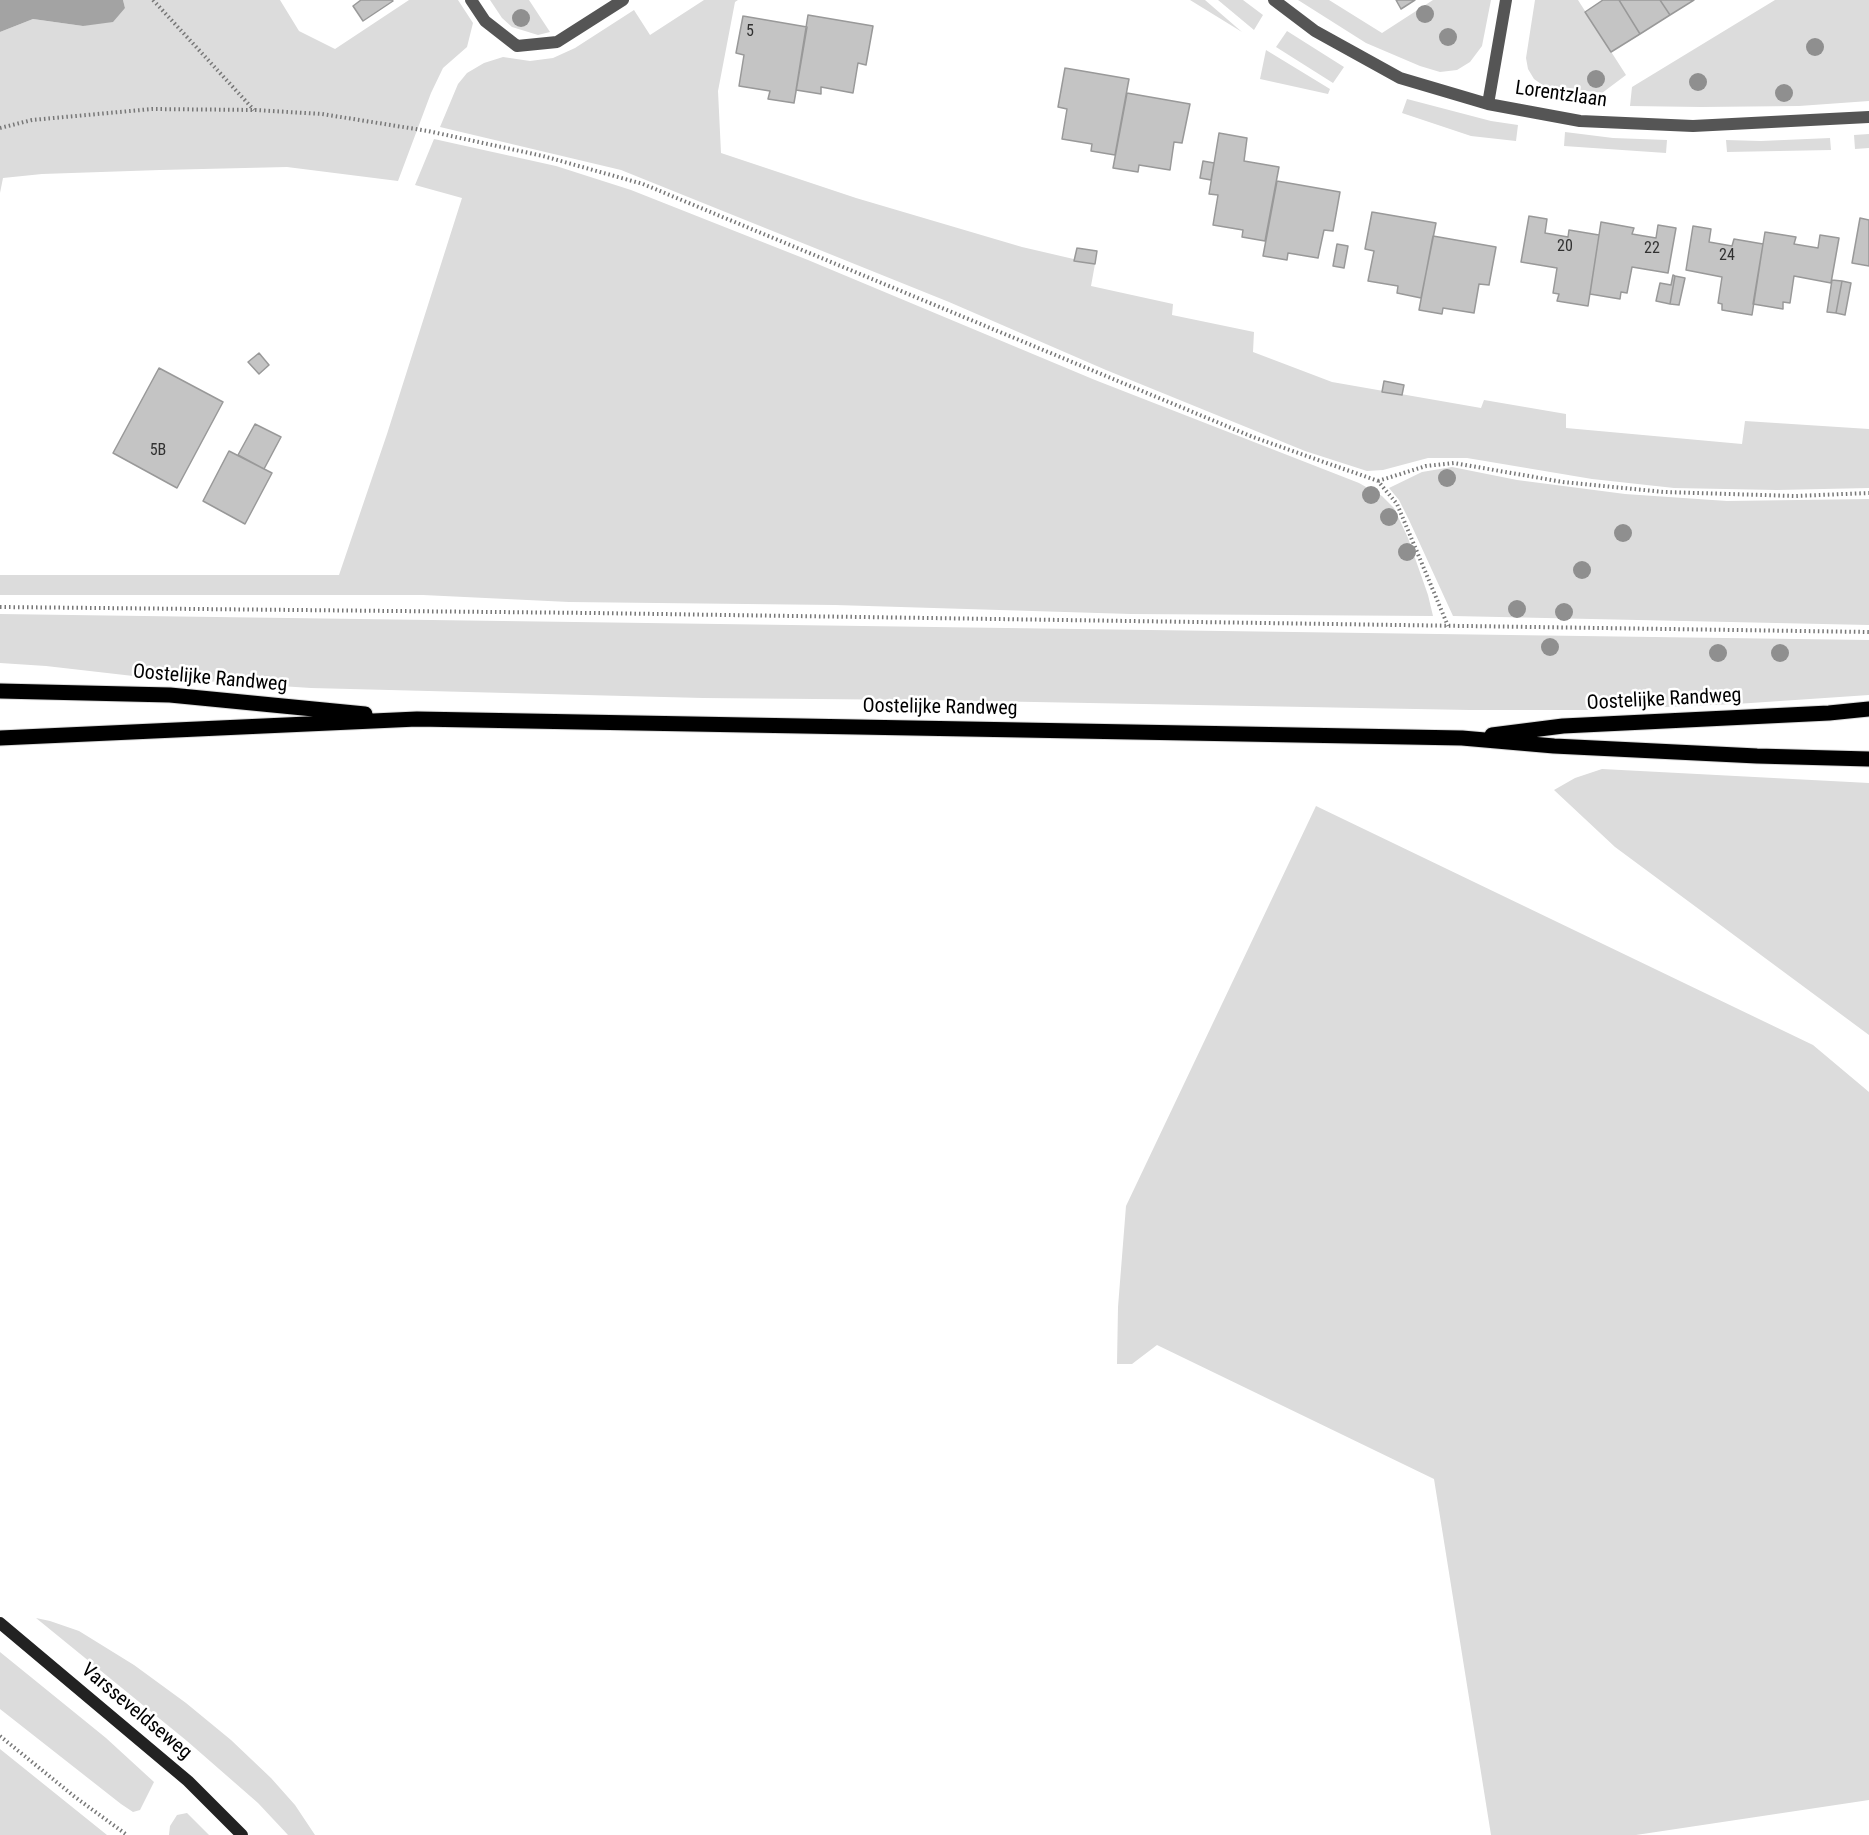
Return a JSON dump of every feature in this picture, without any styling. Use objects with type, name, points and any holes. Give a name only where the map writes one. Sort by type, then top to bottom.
[{"type":"main road","name":"Oostelijke Randweg","points":[[0,691],[170,695],[417,719]]},
{"type":"main road","name":"Oostelijke Randweg","points":[[1462,738],[1563,726],[1869,709]]},
{"type":"main road","name":"Oostelijke Randweg","points":[[0,738],[417,719],[1462,738],[1554,746],[1869,759]]},
{"type":"main road","name":"Varsseveldseweg","points":[[0,1623],[188,1781],[242,1835]]},
{"type":"street","points":[[471,0],[485,21],[517,46],[557,42],[623,0]]},
{"type":"street","name":"Lorentzlaan","points":[[1275,0],[1315,31],[1400,78],[1488,104],[1580,121],[1693,126],[1869,117]]},
{"type":"street","points":[[1488,104],[1506,0]]},
{"type":"path","points":[[153,0],[255,110]]},
{"type":"path","points":[[0,128],[32,120],[152,109],[255,110],[322,114],[428,131],[543,156],[643,184],[1253,437],[1378,481],[1397,504],[1448,626]]},
{"type":"path","points":[[1378,481],[1426,466],[1454,463],[1563,482],[1664,492],[1795,496],[1869,493]]},
{"type":"path","points":[[0,607],[639,613],[1869,632]]},
{"type":"path","points":[[0,1736],[75,1797],[127,1835]]},
{"type":"shaded area","points":[[0,0],[123,0],[125,8],[113,22],[83,26],[33,19],[0,32]]},
{"type":"shaded area","points":[[123,0],[280,0],[299,31],[335,49],[409,0],[458,0],[473,23],[467,47],[443,68],[431,93],[398,181],[287,167],[160,170],[42,174],[3,178],[0,193],[0,32],[33,19],[83,26],[125,8]]},
{"type":"shaded area","points":[[490,0],[529,0],[550,32],[538,35],[512,27],[502,18]]},
{"type":"shaded area","points":[[704,0],[738,0],[735,2],[718,91],[721,153],[856,198],[1022,247],[1095,264],[1091,286],[1173,304],[1172,315],[1254,332],[1253,352],[1332,382],[1481,408],[1484,400],[1566,414],[1566,428],[1742,444],[1745,421],[1869,429],[1869,488],[1777,490],[1674,488],[1592,479],[1467,458],[1428,458],[1383,470],[1367,471],[1305,451],[1106,370],[949,302],[621,170],[440,127],[458,84],[467,73],[484,63],[503,57],[530,61],[553,58],[575,48],[634,10],[650,35]]},
{"type":"shaded area","points":[[1190,0],[1205,0],[1242,32]]},
{"type":"shaded area","points":[[1218,0],[1243,0],[1263,15],[1254,30]]},
{"type":"shaded area","points":[[1298,0],[1329,0],[1382,33],[1433,0],[1491,0],[1482,46],[1470,62],[1457,70],[1440,72],[1366,43]]},
{"type":"shaded area","points":[[1535,0],[1578,0],[1626,75],[1602,93],[1544,86],[1534,79],[1528,69],[1526,58]]},
{"type":"shaded area","points":[[1775,0],[1869,0],[1869,101],[1799,106],[1630,106],[1632,87]]},
{"type":"shaded area","points":[[1287,31],[1344,67],[1333,83],[1276,47]]},
{"type":"shaded area","points":[[1266,50],[1330,89],[1328,94],[1260,79]]},
{"type":"shaded area","points":[[1407,99],[1491,121],[1518,125],[1516,141],[1471,136],[1402,113]]},
{"type":"shaded area","points":[[1565,132],[1613,138],[1667,140],[1666,153],[1564,146]]},
{"type":"shaded area","points":[[1869,134],[1869,148],[1855,149],[1854,135]]},
{"type":"shaded area","points":[[1830,138],[1831,150],[1727,152],[1726,140],[1761,141]]},
{"type":"shaded area","points":[[434,139],[556,166],[631,190],[808,260],[1095,380],[1359,483],[1382,496],[1394,508],[1408,538],[1433,616],[1131,614],[835,605],[569,602],[423,595],[0,595],[0,575],[339,575],[387,434],[462,198],[415,185]]},
{"type":"shaded area","points":[[1452,467],[1517,480],[1625,494],[1727,501],[1869,499],[1869,625],[1453,616],[1399,500],[1389,488],[1422,472]]},
{"type":"shaded area","points":[[0,614],[1869,640],[1869,695],[1595,710],[1470,710],[703,698],[311,688],[142,677],[0,663]]},
{"type":"shaded area","points":[[1602,769],[1869,783],[1869,1035],[1615,847],[1554,790],[1575,778]]},
{"type":"shaded area","points":[[1316,806],[1813,1045],[1869,1092],[1869,1800],[1636,1835],[1491,1835],[1434,1479],[1157,1345],[1132,1364],[1117,1364],[1118,1307],[1126,1206]]},
{"type":"shaded area","points":[[36,1618],[79,1631],[134,1665],[186,1703],[231,1740],[271,1778],[295,1805],[315,1835],[288,1835],[258,1803],[187,1741]]},
{"type":"shaded area","points":[[0,1652],[106,1738],[154,1782],[140,1810],[133,1812],[121,1804],[0,1709]]},
{"type":"shaded area","points":[[0,1749],[107,1835],[0,1835]]},
{"type":"shaded area","points":[[187,1813],[209,1835],[169,1835],[170,1826],[177,1815]]},
{"type":"building","points":[[361,0],[393,1],[363,21],[353,6]]},
{"type":"building","points":[[1396,0],[1415,0],[1401,9]]},
{"type":"building","points":[[1603,0],[1619,0],[1640,34],[1611,52],[1585,12]]},
{"type":"building","points":[[1619,0],[1660,0],[1670,15],[1640,34]]},
{"type":"building","points":[[1660,0],[1694,0],[1670,15]]},
{"type":"building","points":[[808,15],[873,26],[866,65],[858,63],[853,93],[821,87],[821,94],[796,90]]},
{"type":"building","points":[[743,16],[807,27],[794,103],[768,99],[770,91],[739,86],[744,55],[736,53]]},
{"type":"building","points":[[1065,68],[1129,79],[1115,155],[1091,151],[1092,144],[1062,139],[1067,109],[1058,107]]},
{"type":"building","points":[[1127,93],[1190,104],[1182,143],[1174,142],[1170,170],[1139,165],[1138,172],[1113,168]]},
{"type":"building","points":[[1219,133],[1247,138],[1244,161],[1279,167],[1265,241],[1242,237],[1243,230],[1213,225],[1218,195],[1209,194]]},
{"type":"building","points":[[1203,161],[1214,163],[1211,180],[1200,178]]},
{"type":"building","points":[[1277,181],[1340,192],[1333,231],[1324,230],[1318,258],[1288,253],[1287,260],[1263,256]]},
{"type":"building","points":[[1372,212],[1436,223],[1421,298],[1397,293],[1398,286],[1368,281],[1374,251],[1365,249]]},
{"type":"building","points":[[1529,216],[1547,219],[1545,233],[1568,237],[1569,230],[1599,235],[1588,306],[1557,301],[1559,294],[1553,293],[1557,268],[1521,262]]},
{"type":"building","points":[[1860,218],[1869,220],[1869,266],[1852,263]]},
{"type":"building","points":[[1601,222],[1634,228],[1632,234],[1656,238],[1658,225],[1676,228],[1668,273],[1632,267],[1627,293],[1621,292],[1620,299],[1590,294]]},
{"type":"building","points":[[1693,226],[1711,229],[1709,242],[1732,246],[1734,239],[1763,244],[1752,315],[1722,310],[1722,304],[1718,303],[1722,277],[1686,270]]},
{"type":"building","points":[[1765,232],[1796,237],[1794,244],[1818,248],[1820,235],[1839,238],[1831,283],[1794,276],[1790,303],[1783,302],[1783,309],[1753,304]]},
{"type":"building","points":[[1433,236],[1496,247],[1489,285],[1479,284],[1474,313],[1443,308],[1442,314],[1419,310]]},
{"type":"building","points":[[1337,244],[1348,246],[1344,268],[1333,266]]},
{"type":"building","points":[[1077,248],[1097,251],[1095,264],[1074,261]]},
{"type":"building","points":[[1673,275],[1675,276],[1670,304],[1656,301],[1660,283],[1671,285]]},
{"type":"building","points":[[1675,276],[1685,278],[1679,305],[1670,304]]},
{"type":"building","points":[[1832,280],[1842,281],[1836,313],[1827,312]]},
{"type":"building","points":[[1842,281],[1851,283],[1845,315],[1836,313]]},
{"type":"building","points":[[259,353],[269,365],[259,374],[248,362]]},
{"type":"building","points":[[159,368],[223,402],[177,488],[113,453]]},
{"type":"building","points":[[1384,381],[1404,385],[1402,395],[1382,392]]},
{"type":"building","points":[[255,424],[281,437],[264,469],[238,455]]},
{"type":"building","points":[[229,451],[272,473],[245,524],[203,501]]}]
